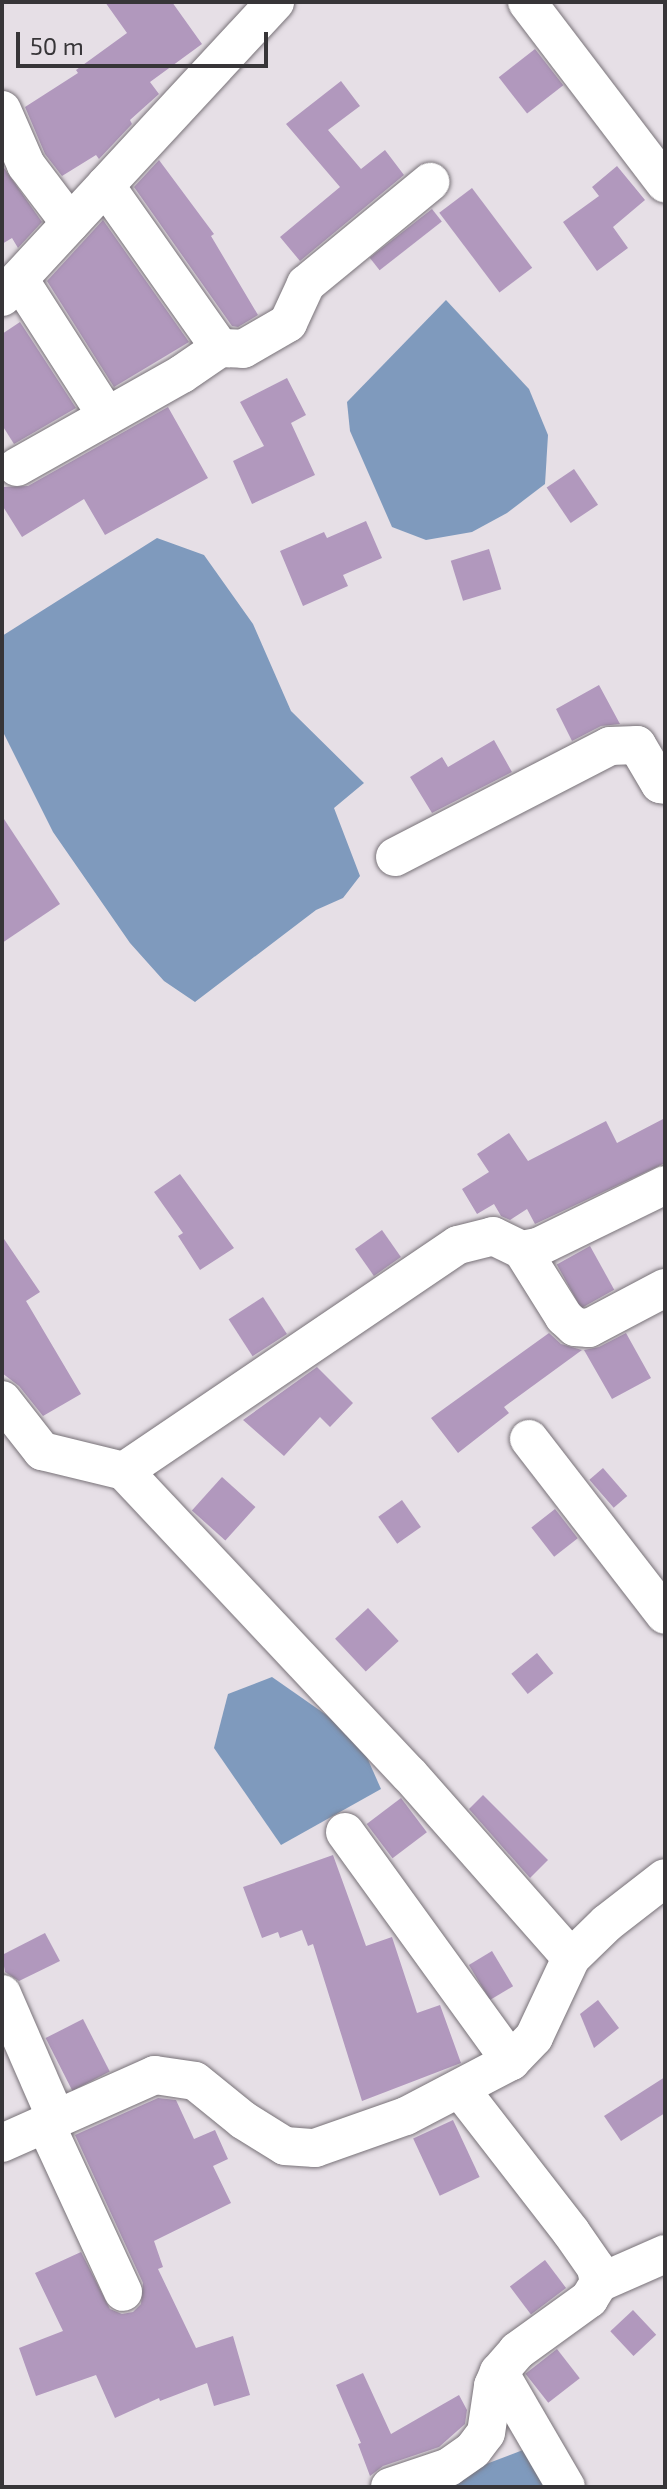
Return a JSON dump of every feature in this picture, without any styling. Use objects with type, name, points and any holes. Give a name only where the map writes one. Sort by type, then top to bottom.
[{"type":"street","points":[[107,416],[10,288],[275,2]]},
{"type":"street","points":[[527,2],[665,183]]},
{"type":"street","points":[[2,110],[26,165],[70,223]]},
{"type":"street","points":[[17,467],[220,348],[243,349],[288,323],[306,284],[430,182]]},
{"type":"street","points":[[105,185],[220,348]]},
{"type":"street","points":[[395,857],[610,746],[637,745],[660,784],[665,785]]},
{"type":"street","points":[[522,1250],[538,1247],[665,1185]]},
{"type":"street","points":[[124,1471],[458,1245],[493,1236],[522,1250],[564,1317],[575,1327],[589,1328],[665,1288]]},
{"type":"street","points":[[2,1400],[42,1451],[124,1471],[398,1762],[571,1958]]},
{"type":"street","points":[[529,1439],[665,1615]]},
{"type":"street","points":[[345,1832],[511,2061]]},
{"type":"street","points":[[2,2143],[155,2075],[195,2081],[243,2120],[285,2146],[315,2148],[406,2116],[511,2061],[534,2037],[571,1958],[607,1923],[665,1878]]},
{"type":"street","points":[[2,1994],[123,2292]]},
{"type":"street","points":[[460,2089],[571,2232],[596,2268],[599,2283]]},
{"type":"street","points":[[397,2486],[449,2467],[473,2450],[486,2433],[493,2386],[499,2372],[517,2351],[589,2299],[599,2283],[665,2254]]},
{"type":"street","points":[[499,2372],[566,2487]]},
{"type":"water","points":[[446,300],[529,389],[548,435],[545,484],[507,513],[472,532],[426,540],[392,527],[350,431],[347,402]]},
{"type":"water","points":[[157,538],[204,555],[253,624],[291,711],[364,783],[334,808],[360,876],[343,898],[316,910],[195,1002],[164,981],[130,943],[53,832],[2,730],[2,636]]},
{"type":"water","points":[[272,1677],[358,1737],[381,1789],[281,1845],[214,1748],[228,1694]]},
{"type":"water","points":[[523,2450],[560,2487],[441,2487],[449,2478]]},
{"type":"building","points":[[105,2],[172,2],[202,44],[150,82],[159,94],[130,120],[132,124],[99,159],[96,155],[62,176],[45,154],[25,107],[78,73],[76,70],[127,33]]},
{"type":"building","points":[[535,49],[563,85],[527,114],[499,77]]},
{"type":"building","points":[[341,81],[360,106],[328,130],[361,169],[385,150],[404,175],[300,261],[280,237],[340,187],[286,124]]},
{"type":"building","points":[[159,160],[214,234],[211,236],[258,315],[238,327],[232,326],[134,187]]},
{"type":"building","points":[[2,165],[42,222],[18,248],[12,238],[2,244]]},
{"type":"building","points":[[617,166],[645,200],[613,227],[628,248],[597,271],[563,222],[599,196],[592,187]]},
{"type":"building","points":[[472,188],[532,268],[499,293],[439,213]]},
{"type":"building","points":[[432,209],[442,222],[380,270],[370,258]]},
{"type":"building","points":[[103,220],[189,342],[114,387],[47,281]]},
{"type":"building","points":[[20,322],[76,408],[14,444],[2,425],[2,334]]},
{"type":"building","points":[[287,378],[306,415],[291,423],[315,475],[252,504],[233,461],[264,446],[240,402]]},
{"type":"building","points":[[168,407],[208,478],[105,535],[84,499],[22,537],[2,505],[2,487],[28,486]]},
{"type":"building","points":[[574,469],[598,505],[571,523],[547,487]]},
{"type":"building","points":[[366,521],[382,558],[343,575],[348,586],[303,606],[280,551],[324,532],[327,538]]},
{"type":"building","points":[[489,549],[501,589],[463,601],[451,561]]},
{"type":"building","points":[[599,685],[620,724],[601,726],[572,741],[556,709]]},
{"type":"building","points":[[494,740],[512,772],[432,813],[410,777],[442,757],[448,767]]},
{"type":"building","points":[[2,816],[60,904],[2,943]]},
{"type":"building","points":[[665,1118],[665,1163],[535,1224],[527,1209],[510,1220],[501,1216],[494,1204],[477,1214],[462,1189],[489,1172],[477,1154],[509,1133],[528,1161],[606,1121],[617,1143]]},
{"type":"building","points":[[180,1174],[234,1248],[200,1270],[178,1236],[183,1233],[154,1192]]},
{"type":"building","points":[[382,1230],[401,1257],[374,1276],[355,1249]]},
{"type":"building","points":[[2,1236],[40,1292],[26,1301],[81,1394],[43,1416],[19,1386],[2,1373]]},
{"type":"building","points":[[590,1246],[614,1290],[581,1308],[557,1264]]},
{"type":"building","points":[[263,1297],[287,1334],[253,1356],[229,1319]]},
{"type":"building","points":[[549,1333],[561,1344],[582,1350],[504,1407],[509,1413],[458,1453],[431,1418]]},
{"type":"building","points":[[626,1333],[651,1378],[612,1399],[584,1350],[599,1347]]},
{"type":"building","points":[[317,1367],[353,1403],[330,1427],[320,1417],[284,1456],[243,1420]]},
{"type":"building","points":[[603,1468],[627,1496],[614,1508],[589,1480]]},
{"type":"building","points":[[222,1477],[255,1507],[225,1541],[192,1510]]},
{"type":"building","points":[[402,1500],[421,1527],[397,1544],[378,1517]]},
{"type":"building","points":[[555,1509],[578,1538],[554,1557],[531,1527]]},
{"type":"building","points":[[368,1608],[399,1641],[366,1672],[335,1639]]},
{"type":"building","points":[[537,1653],[553,1673],[528,1694],[511,1674]]},
{"type":"building","points":[[483,1795],[548,1860],[530,1878],[469,1809]]},
{"type":"building","points":[[401,1798],[427,1832],[393,1858],[367,1824]]},
{"type":"building","points":[[333,1855],[366,1946],[392,1937],[417,2013],[440,2005],[461,2063],[362,2101],[313,1944],[308,1946],[302,1930],[280,1938],[278,1932],[262,1938],[243,1887]]},
{"type":"building","points":[[45,1933],[60,1961],[19,1981],[5,1972],[2,1955]]},
{"type":"building","points":[[492,1951],[513,1986],[490,2000],[469,1965]]},
{"type":"building","points":[[598,2000],[619,2028],[594,2048],[580,2014]]},
{"type":"building","points":[[83,2019],[110,2072],[72,2091],[46,2038]]},
{"type":"building","points":[[665,2077],[665,2113],[621,2141],[604,2116]]},
{"type":"building","points":[[158,2098],[176,2100],[194,2139],[215,2130],[228,2159],[213,2166],[231,2203],[154,2241],[163,2267],[158,2269],[196,2348],[233,2336],[250,2395],[214,2406],[207,2383],[160,2401],[159,2398],[115,2418],[96,2375],[36,2396],[19,2348],[63,2331],[35,2273],[81,2252],[110,2309],[122,2314],[133,2312],[141,2304],[143,2283],[75,2135]]},
{"type":"building","points":[[453,2120],[480,2177],[440,2196],[413,2139]]},
{"type":"building","points":[[545,2260],[566,2288],[531,2314],[510,2286]]},
{"type":"building","points":[[633,2310],[656,2335],[634,2356],[610,2331]]},
{"type":"building","points":[[557,2349],[580,2378],[548,2403],[525,2374]]},
{"type":"building","points":[[363,2373],[391,2434],[459,2395],[467,2410],[465,2424],[439,2447],[383,2466],[370,2476],[358,2444],[361,2443],[336,2385]]}]
